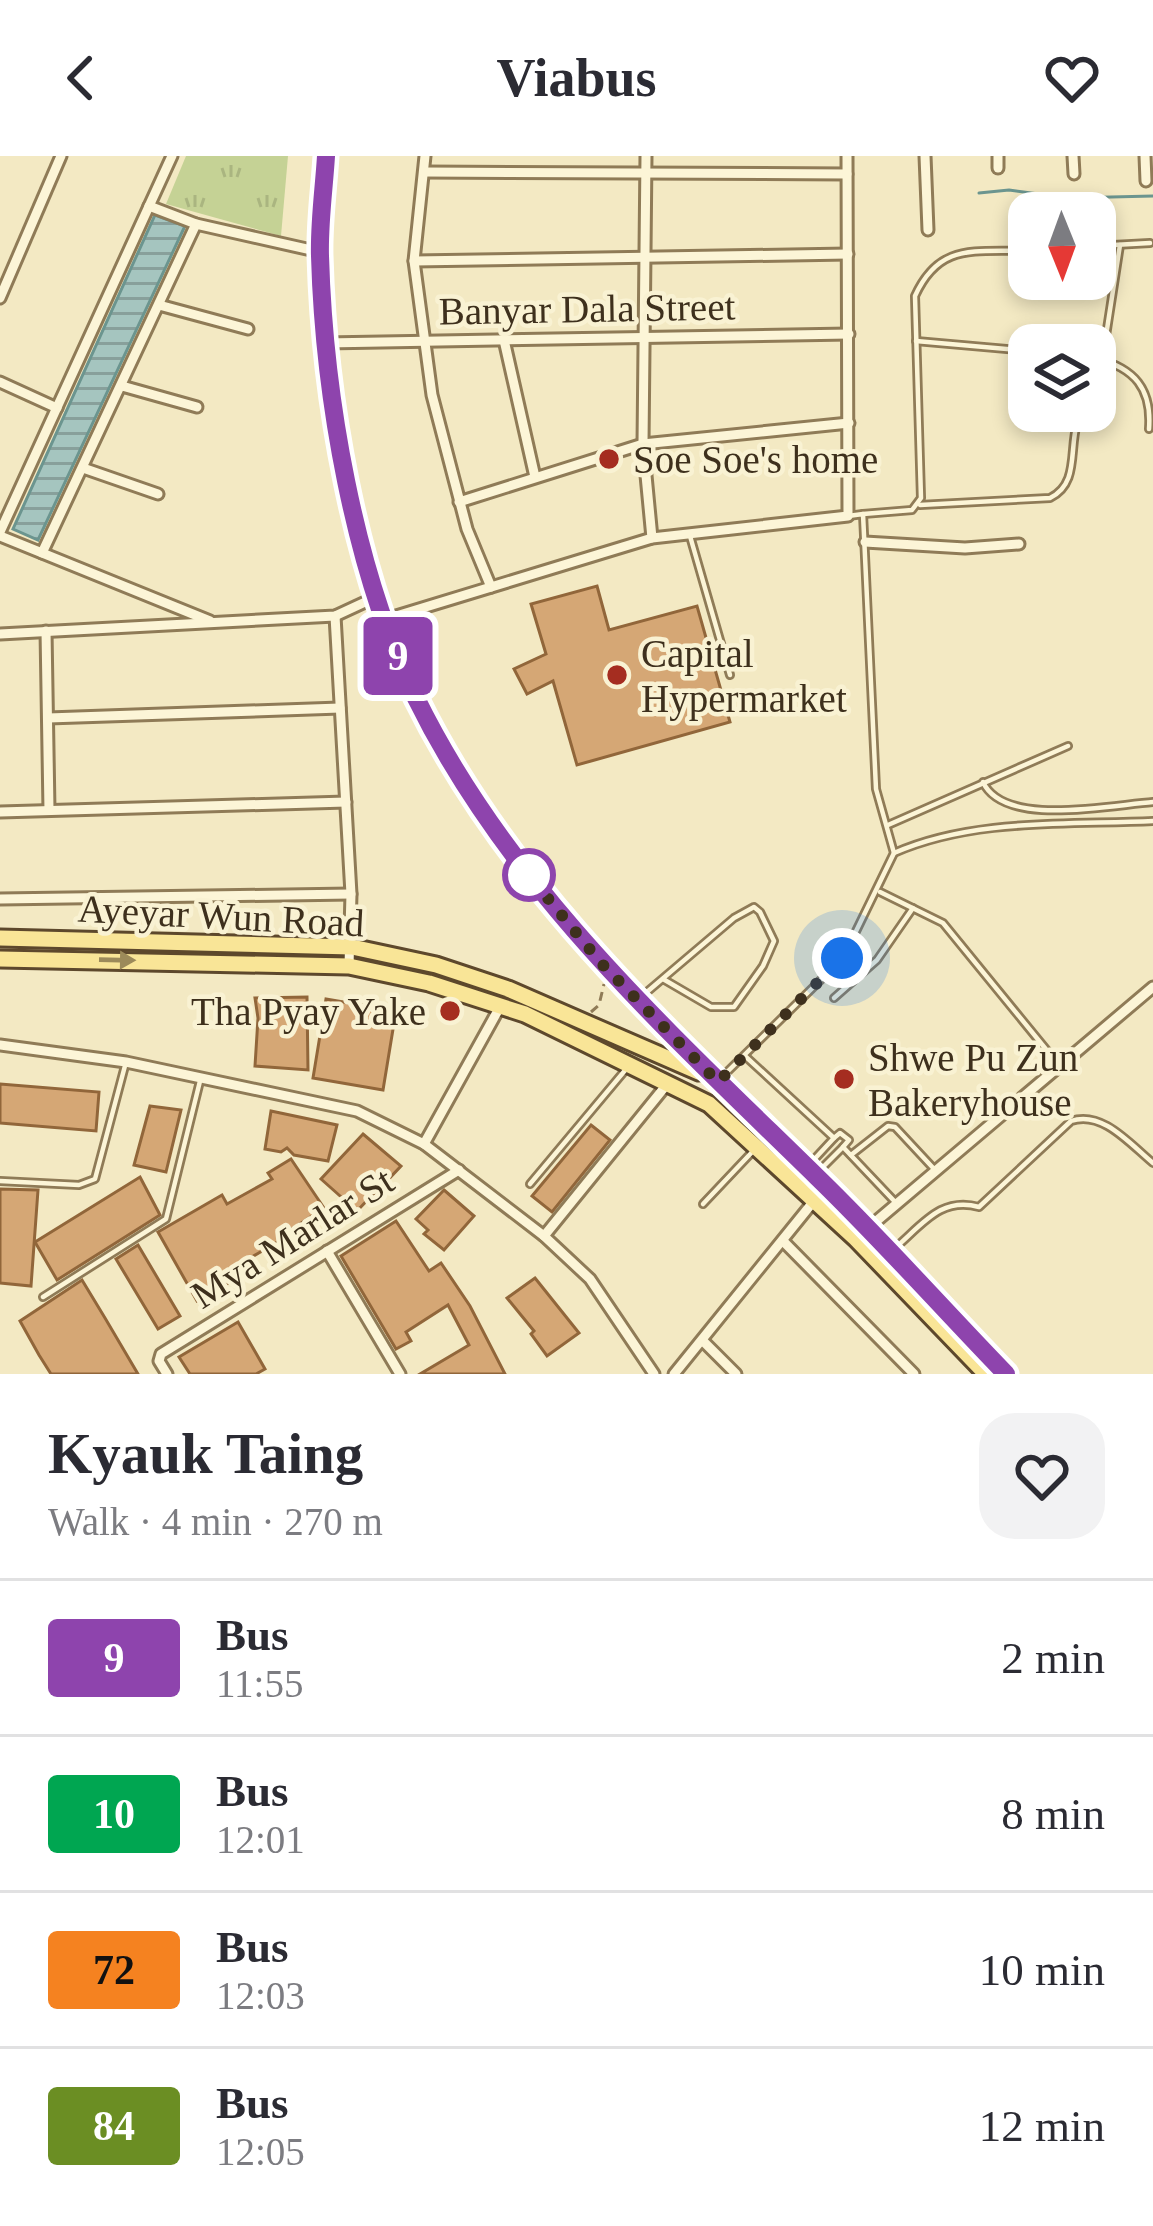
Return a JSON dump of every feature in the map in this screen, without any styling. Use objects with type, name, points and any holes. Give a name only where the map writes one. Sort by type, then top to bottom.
[{"type":"main road","points":[[326,156],[320,252],[326,343],[340,440],[376,597],[415,695],[518,862],[602,964],[815,1181],[986,1374]]},
{"type":"main road","name":"Ayeyar Wun Road","points":[[0,938],[352,947],[436,964],[574,1015],[721,1084]]},
{"type":"main road","name":"Ayeyar Wun Road","points":[[0,959],[349,966],[429,982],[502,1005],[631,1063],[709,1104],[758,1146],[815,1181]]},
{"type":"main road","points":[[709,1104],[721,1084]]},
{"type":"main road","points":[[815,1181],[1006,1374]]},
{"type":"street","points":[[0,298],[61,156]]},
{"type":"street","points":[[172,156],[57,408],[5,507],[0,534],[214,623]]},
{"type":"street","points":[[425,156],[414,260],[433,395],[459,502],[491,587]]},
{"type":"street","points":[[646,156],[643,444],[652,538]]},
{"type":"street","points":[[383,620],[652,538],[848,516],[847,156]]},
{"type":"street","points":[[925,156],[928,230]]},
{"type":"street","points":[[1073,156],[1074,174]]},
{"type":"street","points":[[1145,156],[1146,181]]},
{"type":"street","points":[[424,172],[847,174]]},
{"type":"street","points":[[149,206],[196,224],[320,252]]},
{"type":"street","points":[[43,553],[196,224]]},
{"type":"street","points":[[414,260],[848,254]]},
{"type":"street","points":[[159,305],[248,329]]},
{"type":"street","name":"Banyar Dala Street","points":[[326,343],[849,334]]},
{"type":"street","points":[[504,340],[536,477]]},
{"type":"street","points":[[0,382],[57,408]]},
{"type":"street","points":[[122,386],[197,407]]},
{"type":"street","points":[[459,502],[643,444],[848,423]]},
{"type":"street","points":[[82,469],[158,494]]},
{"type":"street","points":[[865,542],[965,548],[1019,544]]},
{"type":"street","points":[[0,634],[335,616],[376,597]]},
{"type":"street","points":[[335,616],[351,894],[349,966]]},
{"type":"street","points":[[46,631],[49,810]]},
{"type":"street","points":[[48,718],[340,708]]},
{"type":"street","points":[[0,812],[346,802]]},
{"type":"street","points":[[0,899],[351,894]]},
{"type":"street","points":[[867,1229],[1153,987]]},
{"type":"street","points":[[424,1144],[502,1005]]},
{"type":"street","points":[[0,1045],[126,1062],[357,1111],[424,1144],[544,1236],[590,1279],[654,1374]]},
{"type":"street","points":[[544,1236],[668,1083]]},
{"type":"street","name":"Mya Marlar St","points":[[167,1374],[159,1357],[459,1170]]},
{"type":"street","points":[[674,1374],[783,1241],[815,1181]]},
{"type":"street","points":[[783,1241],[914,1374]]},
{"type":"street","points":[[327,1251],[400,1374]]},
{"type":"street","points":[[704,1341],[736,1374]]},
{"type":"lane","points":[[1116,245],[1150,243]]},
{"type":"lane","points":[[1105,324],[1120,245]]},
{"type":"lane","points":[[918,505],[915,296],[935,263],[953,254],[1008,251]]},
{"type":"lane","points":[[916,341],[1008,349]]},
{"type":"lane","points":[[1116,370],[1146,389],[1151,405],[1149,429]]},
{"type":"lane","points":[[848,516],[911,510],[918,505],[1050,498],[1070,482],[1076,432]]},
{"type":"lane","points":[[721,1084],[744,1054],[842,958],[894,853],[875,789],[863,514]]},
{"type":"lane","points":[[690,535],[730,675]]},
{"type":"lane","points":[[888,826],[1068,746]]},
{"type":"lane","points":[[983,782],[987,792],[1017,809],[1153,802]]},
{"type":"lane","points":[[894,853],[926,839],[964,831],[1153,821]]},
{"type":"lane","points":[[878,890],[943,923],[1058,1064]]},
{"type":"lane","points":[[637,1001],[734,918],[754,908],[760,912],[774,941],[764,966],[734,1007],[711,1007],[663,979]]},
{"type":"lane","points":[[834,998],[877,960],[913,908]]},
{"type":"lane","points":[[744,1054],[834,1138]]},
{"type":"lane","points":[[0,1181],[79,1185],[95,1179],[126,1062]]},
{"type":"lane","points":[[530,1184],[631,1063]]},
{"type":"lane","points":[[43,1297],[166,1219],[200,1077]]},
{"type":"lane","points":[[889,1253],[946,1204],[979,1207],[1071,1121],[1084,1117],[1104,1123],[1153,1163]]},
{"type":"lane","points":[[851,1155],[888,1126],[895,1127],[935,1170]]},
{"type":"lane","points":[[841,1133],[849,1140],[815,1181],[834,1138],[841,1133]]},
{"type":"lane","points":[[703,1204],[758,1146]]},
{"type":"lane","points":[[843,1147],[897,1204]]},
{"type":"path","points":[[574,1015],[599,1005],[604,992],[602,964]]},
{"type":"green space","points":[[186,156],[288,156],[281,236],[166,204]]},
{"type":"water","points":[[155,215],[185,226],[38,540],[13,529]]},
{"type":"building","name":"Capital Hypermarket","points":[[597,586],[609,630],[697,606],[730,722],[577,765],[553,681],[527,694],[514,669],[546,654],[531,604]]},
{"type":"building","points":[[307,997],[308,1070],[255,1066],[255,998]]},
{"type":"building","points":[[326,999],[396,1011],[383,1090],[313,1078]]},
{"type":"building","points":[[0,1084],[99,1092],[96,1131],[0,1123]]},
{"type":"building","points":[[150,1106],[181,1110],[166,1172],[134,1165]]},
{"type":"building","points":[[271,1111],[337,1125],[328,1161],[294,1155],[287,1148],[281,1152],[265,1149]]},
{"type":"building","points":[[591,1125],[610,1140],[552,1212],[532,1196]]},
{"type":"building","points":[[363,1134],[401,1166],[383,1185],[371,1173],[367,1177],[376,1191],[357,1211],[321,1179]]},
{"type":"building","points":[[291,1159],[324,1208],[240,1264],[246,1273],[197,1301],[158,1232],[222,1195],[227,1204],[272,1179],[268,1173]]},
{"type":"building","points":[[140,1177],[160,1215],[57,1280],[35,1242]]},
{"type":"building","points":[[0,1189],[38,1190],[31,1286],[0,1283]]},
{"type":"building","points":[[444,1190],[474,1216],[444,1250],[424,1234],[428,1230],[416,1219]]},
{"type":"building","points":[[396,1221],[429,1271],[441,1263],[470,1306],[505,1374],[420,1374],[469,1345],[448,1305],[406,1332],[411,1341],[396,1349],[341,1256]]},
{"type":"building","points":[[138,1245],[180,1316],[158,1329],[116,1259]]},
{"type":"building","points":[[535,1278],[579,1333],[547,1356],[507,1298]]},
{"type":"building","points":[[82,1280],[138,1374],[51,1374],[39,1355],[20,1321]]},
{"type":"building","points":[[238,1322],[265,1369],[256,1374],[190,1374],[179,1357]]},
{"type":"waterway","points":[[979,193],[1153,196]]},
{"type":"bus line","name":"9","points":[[326,156],[320,252],[326,343],[340,440],[383,620],[431,728],[518,862],[602,964],[815,1175],[1006,1374]]},
{"type":"place","name":"Soe Soe's home","points":[[609,459]]},
{"type":"place","name":"Capital Hypermarket","points":[[617,675]]},
{"type":"place","name":"Tha Pyay Yake","points":[[450,1011]]},
{"type":"place","name":"Shwe Pu Zun Bakeryhouse","points":[[844,1079]]},
{"type":"route","points":[[529,875],[518,862],[602,964],[718,1082],[842,958]]}]
